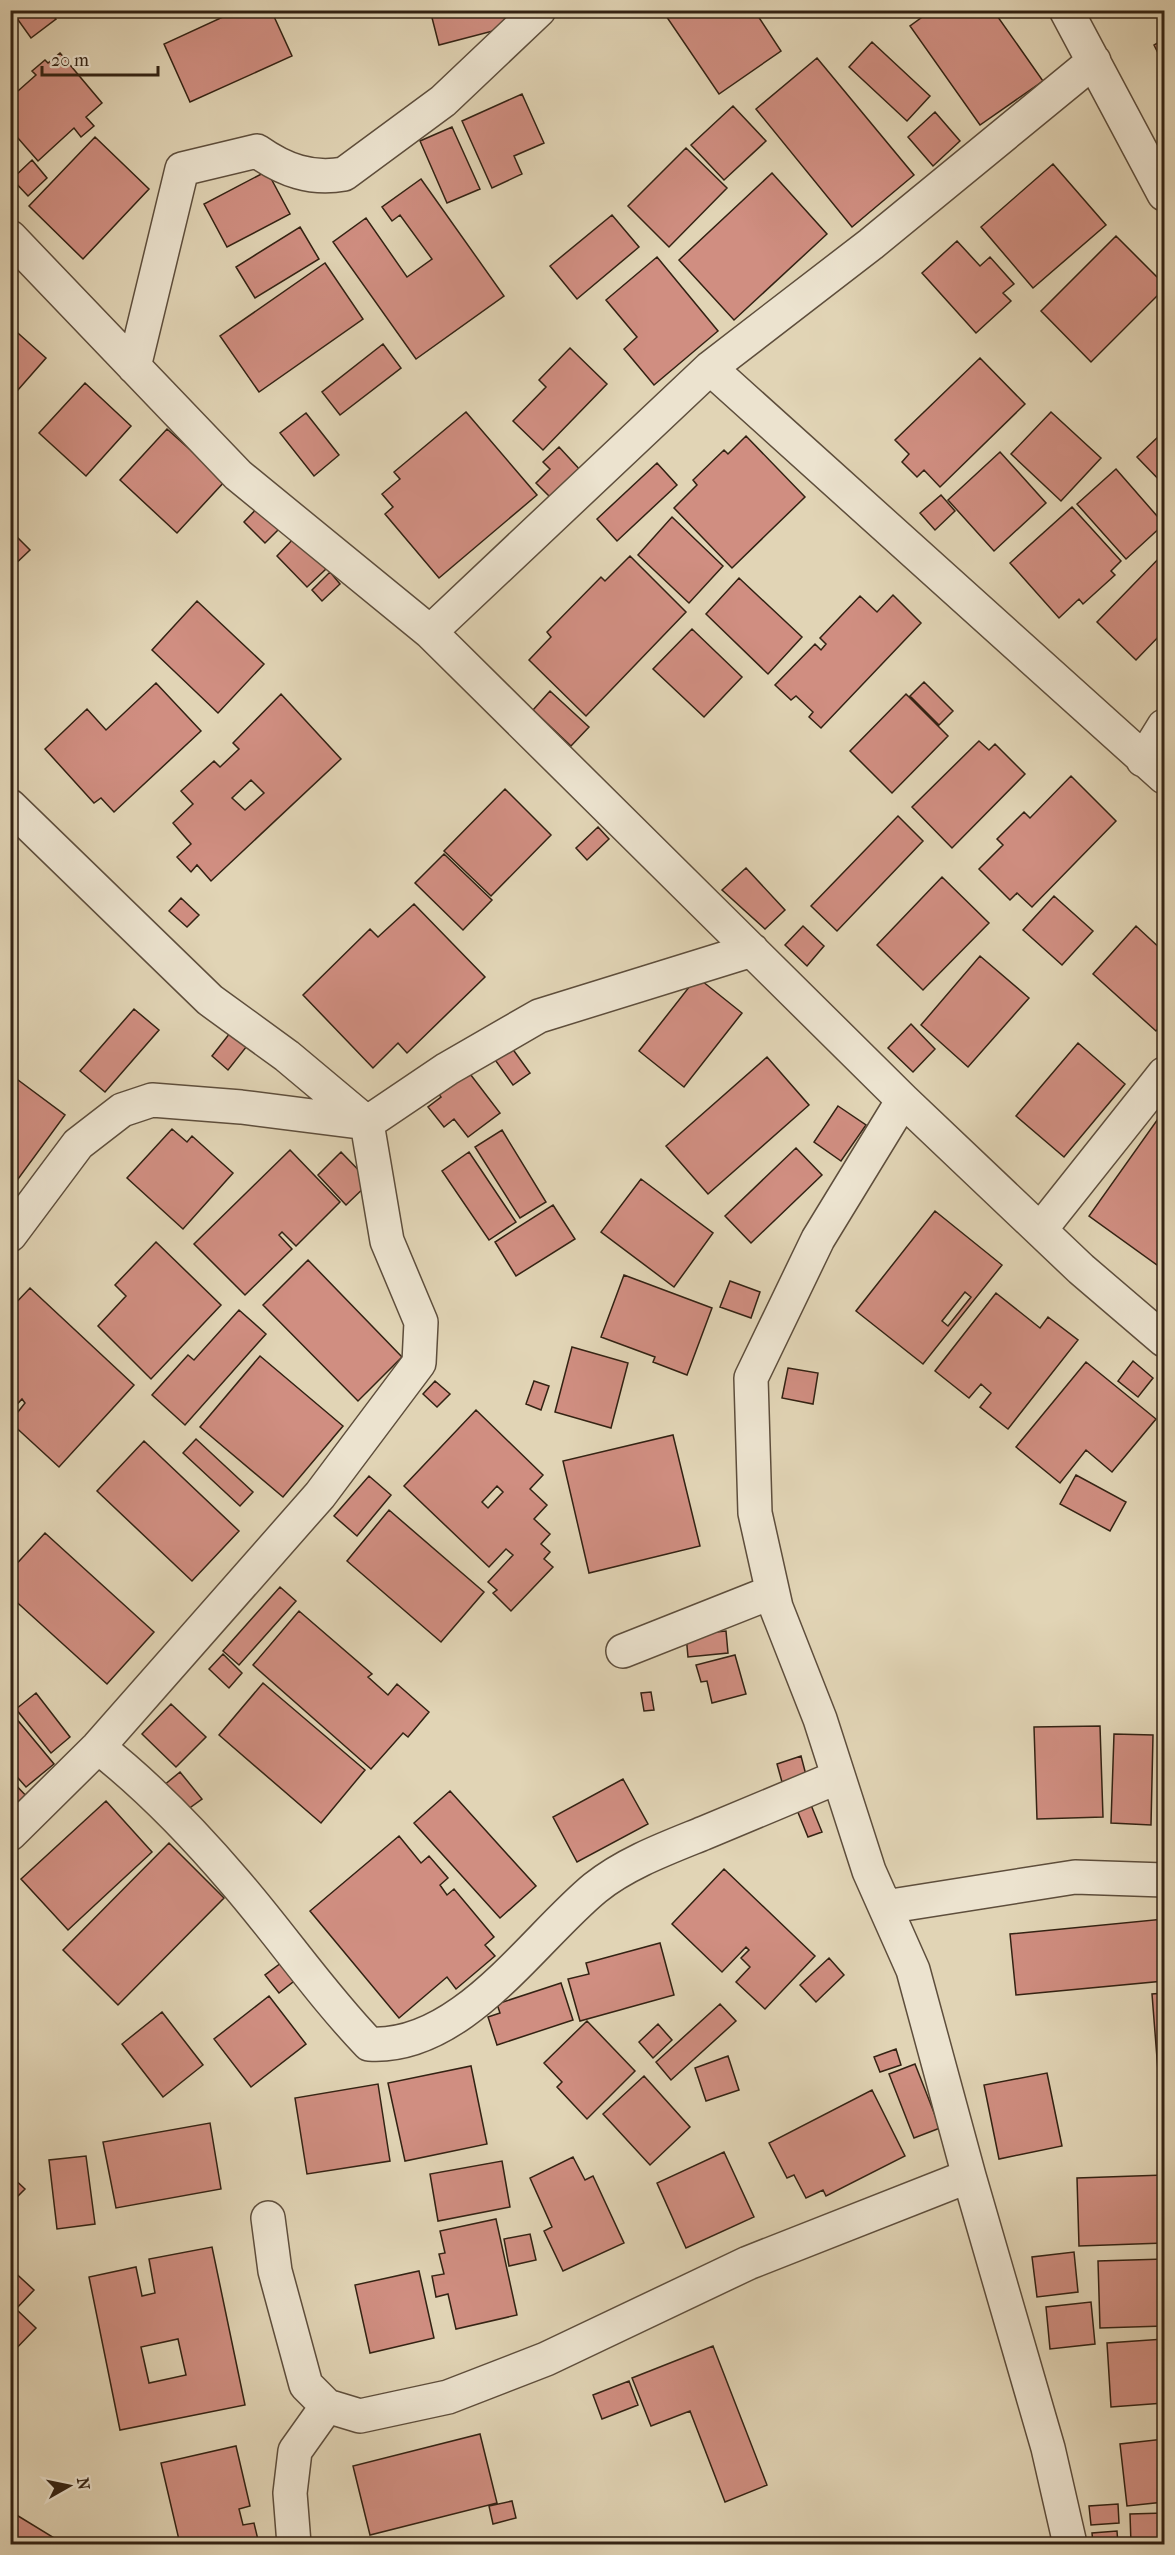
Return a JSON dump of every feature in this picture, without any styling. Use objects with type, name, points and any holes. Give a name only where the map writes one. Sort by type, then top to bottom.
[{"type":"street","points":[[134,367],[182,169],[257,151],[276,164],[298,173],[324,177],[344,174],[443,101],[539,10]]},
{"type":"street","points":[[1066,10],[1164,194]]},
{"type":"street","points":[[430,632],[710,368],[871,244],[1094,61]]},
{"type":"street","points":[[10,237],[238,475],[430,632],[903,1100],[1081,1269],[1164,1340]]},
{"type":"street","points":[[710,368],[1154,768],[1164,726]]},
{"type":"street","points":[[10,806],[210,1000],[287,1056],[367,1123],[387,1241],[421,1322],[419,1363],[320,1494],[98,1747],[10,1834]]},
{"type":"street","points":[[10,1234],[78,1144],[122,1110],[152,1100],[241,1107],[367,1123],[447,1069],[539,1016],[752,950]]},
{"type":"street","points":[[1040,1230],[1164,1074]]},
{"type":"street","points":[[903,1100],[818,1239],[751,1378],[755,1513],[772,1592],[869,1871],[913,1970],[969,2176],[1048,2448],[1070,2544]]},
{"type":"street","points":[[623,1650],[772,1592]]},
{"type":"street","points":[[98,1747],[132,1774],[234,1881],[338,2011],[369,2044],[380,2044],[427,2033],[484,1997],[596,1888],[649,1856],[838,1777]]},
{"type":"street","points":[[885,1907],[1075,1876],[1164,1880]]},
{"type":"street","points":[[268,2218],[275,2271],[306,2385],[327,2406],[360,2416],[448,2397],[546,2359],[748,2263],[969,2176]]},
{"type":"street","points":[[294,2544],[290,2493],[295,2451],[327,2406]]},
{"type":"building","points":[[11,10],[49,10],[56,19],[31,38]]},
{"type":"building","points":[[238,10],[271,10],[292,56],[190,102],[164,44]]},
{"type":"building","points":[[430,10],[508,10],[512,26],[439,45]]},
{"type":"building","points":[[662,10],[754,10],[781,51],[719,94]]},
{"type":"building","points":[[932,10],[993,10],[1043,81],[980,125],[910,26]]},
{"type":"building","points":[[1164,39],[1164,65],[1154,45]]},
{"type":"building","points":[[872,42],[930,96],[907,121],[849,67]]},
{"type":"building","points":[[60,53],[102,103],[86,117],[94,126],[81,137],[74,128],[38,161],[10,129],[10,98],[36,75],[32,71],[45,60],[48,63]]},
{"type":"building","points":[[817,58],[914,175],[852,227],[756,109]]},
{"type":"building","points":[[522,94],[544,143],[514,156],[522,174],[492,188],[462,121]]},
{"type":"building","points":[[733,106],[766,141],[724,180],[691,145]]},
{"type":"building","points":[[935,112],[960,141],[933,166],[908,137]]},
{"type":"building","points":[[452,127],[480,189],[447,203],[420,141]]},
{"type":"building","points":[[95,137],[149,189],[83,259],[29,206]]},
{"type":"building","points":[[686,148],[727,188],[669,247],[628,206]]},
{"type":"building","points":[[32,160],[47,178],[28,196],[12,179]]},
{"type":"building","points":[[1053,164],[1106,225],[1033,288],[981,227]]},
{"type":"building","points":[[267,171],[290,214],[227,247],[204,204]]},
{"type":"building","points":[[772,173],[827,234],[734,320],[679,260]]},
{"type":"building","points":[[421,179],[504,296],[416,359],[333,242],[366,218],[407,277],[432,259],[400,215],[392,221],[382,207]]},
{"type":"building","points":[[612,215],[639,247],[577,299],[550,266]]},
{"type":"building","points":[[300,227],[319,259],[255,298],[236,267]]},
{"type":"building","points":[[1116,236],[1164,284],[1164,289],[1091,362],[1041,311]]},
{"type":"building","points":[[957,241],[980,266],[990,257],[1014,284],[1003,293],[1011,301],[976,333],[922,273]]},
{"type":"building","points":[[657,257],[718,331],[654,385],[624,349],[637,337],[606,300]]},
{"type":"building","points":[[325,263],[363,319],[259,392],[220,336]]},
{"type":"building","points":[[10,326],[46,358],[10,399]]},
{"type":"building","points":[[383,344],[401,368],[340,415],[322,392]]},
{"type":"building","points":[[570,348],[607,384],[543,450],[513,421],[546,387],[539,380]]},
{"type":"building","points":[[980,358],[1025,404],[940,487],[924,470],[917,477],[902,462],[909,454],[895,440]]},
{"type":"building","points":[[85,383],[131,426],[86,476],[39,433]]},
{"type":"building","points":[[466,412],[537,495],[439,578],[385,514],[393,507],[382,494],[400,479],[394,472]]},
{"type":"building","points":[[1051,412],[1101,458],[1061,501],[1011,454]]},
{"type":"building","points":[[306,413],[339,455],[314,476],[280,433]]},
{"type":"building","points":[[167,429],[225,481],[177,533],[120,480]]},
{"type":"building","points":[[1161,434],[1164,437],[1164,485],[1137,457]]},
{"type":"building","points":[[746,436],[805,497],[732,568],[674,508],[697,485],[693,480],[724,450],[728,454]]},
{"type":"building","points":[[559,447],[582,472],[553,500],[536,483],[550,469],[543,462]]},
{"type":"building","points":[[1000,452],[1046,503],[994,551],[948,500]]},
{"type":"building","points":[[657,463],[677,485],[617,541],[597,519]]},
{"type":"building","points":[[1116,469],[1164,524],[1126,559],[1077,504]]},
{"type":"building","points":[[941,495],[955,511],[935,530],[920,513]]},
{"type":"building","points":[[263,502],[285,523],[265,543],[244,522]]},
{"type":"building","points":[[1072,507],[1121,561],[1111,571],[1115,575],[1083,604],[1079,599],[1059,618],[1010,563]]},
{"type":"building","points":[[672,517],[723,566],[689,603],[638,555]]},
{"type":"building","points":[[10,530],[30,550],[10,569]]},
{"type":"building","points":[[295,537],[326,569],[307,587],[277,556]]},
{"type":"building","points":[[1164,553],[1164,631],[1136,660],[1097,622]]},
{"type":"building","points":[[630,556],[686,612],[586,716],[529,660],[551,637],[547,632],[601,577],[605,581]]},
{"type":"building","points":[[330,572],[340,584],[322,601],[312,590]]},
{"type":"building","points":[[739,578],[802,637],[768,674],[706,614]]},
{"type":"building","points":[[893,595],[921,623],[821,728],[809,717],[813,712],[796,696],[791,700],[775,685],[815,644],[821,650],[826,644],[820,638],[860,596],[877,612]]},
{"type":"building","points":[[197,601],[264,664],[218,713],[152,650]]},
{"type":"building","points":[[692,629],[742,677],[704,717],[653,669]]},
{"type":"building","points":[[924,682],[953,711],[939,725],[910,696]]},
{"type":"building","points":[[156,683],[201,731],[114,812],[101,798],[94,803],[45,749],[87,709],[106,730]]},
{"type":"building","points":[[550,691],[589,727],[571,746],[533,710]]},
{"type":"building","points":[[281,694],[341,759],[211,881],[197,865],[191,872],[177,857],[191,844],[173,823],[193,804],[181,791],[214,761],[220,767],[239,749],[233,743]],"holes":[[[251,780],[264,793],[245,810],[232,798]]]},
{"type":"building","points":[[906,694],[948,736],[892,793],[850,751]]},
{"type":"building","points":[[979,741],[989,750],[995,744],[1025,774],[952,848],[912,807]]},
{"type":"building","points":[[1071,776],[1116,821],[1032,907],[1017,893],[1010,900],[979,869],[1003,845],[997,839],[1024,812],[1030,818]]},
{"type":"building","points":[[505,789],[551,835],[491,896],[444,851]]},
{"type":"building","points":[[898,816],[923,841],[837,931],[811,906]]},
{"type":"building","points":[[598,827],[609,839],[587,860],[576,848]]},
{"type":"building","points":[[444,854],[492,900],[463,930],[415,883]]},
{"type":"building","points":[[746,868],[785,910],[765,929],[722,890]]},
{"type":"building","points":[[942,877],[989,923],[923,990],[877,945]]},
{"type":"building","points":[[1054,896],[1093,931],[1062,965],[1023,930]]},
{"type":"building","points":[[181,898],[199,915],[187,927],[169,911]]},
{"type":"building","points":[[414,904],[485,977],[407,1053],[398,1043],[373,1068],[303,995],[370,929],[378,937]]},
{"type":"building","points":[[803,926],[824,946],[807,966],[785,945]]},
{"type":"building","points":[[1136,926],[1164,952],[1164,1022],[1156,1031],[1093,974]]},
{"type":"building","points":[[980,956],[1029,998],[968,1067],[921,1025]]},
{"type":"building","points":[[697,977],[742,1013],[684,1087],[639,1051]]},
{"type":"building","points":[[134,1009],[159,1030],[105,1092],[80,1071]]},
{"type":"building","points":[[911,1024],[935,1049],[913,1072],[888,1048]]},
{"type":"building","points":[[230,1033],[247,1046],[228,1070],[212,1056]]},
{"type":"building","points":[[1078,1043],[1125,1084],[1064,1157],[1016,1116]]},
{"type":"building","points":[[509,1044],[530,1073],[513,1085],[493,1057]]},
{"type":"building","points":[[767,1057],[809,1105],[708,1194],[666,1146]]},
{"type":"building","points":[[464,1066],[500,1113],[468,1137],[454,1119],[444,1127],[428,1107],[441,1097],[435,1089]]},
{"type":"building","points":[[10,1074],[65,1115],[10,1190]]},
{"type":"building","points":[[838,1106],[866,1125],[841,1161],[814,1142]]},
{"type":"building","points":[[1160,1116],[1164,1119],[1164,1270],[1089,1216]]},
{"type":"building","points":[[172,1129],[187,1142],[192,1136],[233,1173],[183,1229],[127,1178]]},
{"type":"building","points":[[502,1130],[546,1202],[520,1218],[475,1147]]},
{"type":"building","points":[[796,1148],[822,1175],[751,1243],[725,1216]]},
{"type":"building","points":[[290,1150],[340,1202],[296,1246],[282,1232],[279,1235],[292,1249],[245,1295],[194,1244]]},
{"type":"building","points":[[341,1152],[370,1182],[346,1205],[318,1175]]},
{"type":"building","points":[[469,1152],[516,1222],[489,1240],[442,1171]]},
{"type":"building","points":[[641,1179],[713,1233],[674,1287],[601,1232]]},
{"type":"building","points":[[553,1205],[575,1239],[516,1276],[495,1242]]},
{"type":"building","points":[[935,1211],[1002,1265],[923,1364],[856,1311]],"holes":[[[965,1292],[971,1297],[948,1326],[942,1321]]]},
{"type":"building","points":[[156,1242],[221,1305],[151,1379],[98,1326],[126,1296],[115,1285]]},
{"type":"building","points":[[308,1260],[402,1357],[358,1401],[263,1305]]},
{"type":"building","points":[[624,1275],[712,1308],[687,1375],[653,1362],[655,1357],[601,1337]]},
{"type":"building","points":[[730,1281],[760,1292],[751,1318],[720,1307]]},
{"type":"building","points":[[30,1288],[134,1385],[59,1467],[10,1422],[25,1403],[22,1399],[10,1412],[10,1309]]},
{"type":"building","points":[[996,1293],[1040,1328],[1048,1317],[1078,1340],[1008,1429],[980,1407],[991,1393],[981,1384],[969,1398],[935,1371]]},
{"type":"building","points":[[239,1310],[266,1334],[185,1425],[152,1395],[188,1355],[194,1360]]},
{"type":"building","points":[[572,1347],[628,1363],[611,1428],[555,1412]]},
{"type":"building","points":[[260,1356],[343,1426],[283,1497],[200,1427]]},
{"type":"building","points":[[1133,1361],[1153,1378],[1138,1397],[1118,1381]]},
{"type":"building","points":[[1086,1362],[1156,1419],[1112,1472],[1086,1450],[1060,1483],[1016,1447]]},
{"type":"building","points":[[788,1368],[818,1373],[813,1404],[782,1398]]},
{"type":"building","points":[[435,1381],[450,1394],[437,1407],[423,1394]]},
{"type":"building","points":[[534,1381],[549,1386],[541,1410],[526,1404]]},
{"type":"building","points":[[476,1410],[543,1475],[530,1489],[547,1505],[534,1519],[550,1534],[541,1544],[550,1552],[544,1559],[553,1567],[511,1611],[493,1593],[497,1590],[488,1582],[513,1555],[506,1549],[489,1567],[404,1486]],"holes":[[[497,1486],[503,1492],[488,1508],[482,1502]]]},
{"type":"building","points":[[673,1435],[700,1546],[589,1573],[563,1461]]},
{"type":"building","points":[[196,1439],[253,1492],[240,1506],[183,1453]]},
{"type":"building","points":[[144,1441],[239,1531],[192,1581],[97,1491]]},
{"type":"building","points":[[1076,1475],[1126,1502],[1110,1531],[1060,1504]]},
{"type":"building","points":[[369,1476],[391,1495],[357,1536],[334,1516]]},
{"type":"building","points":[[389,1510],[484,1592],[441,1642],[347,1561]]},
{"type":"building","points":[[45,1533],[154,1632],[107,1684],[10,1596],[10,1571]]},
{"type":"building","points":[[280,1587],[296,1601],[239,1665],[223,1651]]},
{"type":"building","points":[[299,1611],[372,1674],[368,1677],[388,1695],[397,1684],[429,1712],[408,1737],[403,1733],[371,1769],[253,1665]]},
{"type":"building","points":[[726,1631],[728,1653],[688,1657],[686,1635]]},
{"type":"building","points":[[223,1654],[242,1673],[229,1688],[209,1669]]},
{"type":"building","points":[[735,1655],[746,1694],[712,1703],[707,1681],[701,1682],[696,1665]]},
{"type":"building","points":[[263,1683],[365,1770],[321,1823],[219,1735]]},
{"type":"building","points":[[651,1692],[654,1710],[644,1711],[641,1693]]},
{"type":"building","points":[[36,1693],[70,1737],[51,1753],[16,1709]]},
{"type":"building","points":[[171,1704],[206,1737],[176,1767],[142,1734]]},
{"type":"building","points":[[10,1711],[54,1764],[26,1787],[10,1769]]},
{"type":"building","points":[[1100,1726],[1103,1817],[1037,1819],[1034,1727]]},
{"type":"building","points":[[1114,1734],[1153,1735],[1151,1825],[1111,1823]]},
{"type":"building","points":[[801,1756],[806,1775],[782,1782],[777,1764]]},
{"type":"building","points":[[180,1772],[202,1799],[184,1812],[163,1786]]},
{"type":"building","points":[[10,1779],[31,1801],[10,1820]]},
{"type":"building","points":[[623,1779],[648,1824],[577,1862],[553,1817]]},
{"type":"building","points":[[450,1791],[536,1886],[500,1918],[414,1823]]},
{"type":"building","points":[[106,1801],[152,1852],[68,1930],[21,1879]]},
{"type":"building","points":[[811,1805],[822,1832],[808,1837],[797,1810]]},
{"type":"building","points":[[399,1836],[421,1863],[429,1856],[448,1878],[440,1885],[447,1895],[454,1889],[494,1937],[485,1945],[495,1956],[456,1989],[447,1977],[399,2018],[310,1911]]},
{"type":"building","points":[[169,1843],[224,1898],[118,2005],[63,1950]]},
{"type":"building","points":[[724,1869],[815,1956],[765,2009],[736,1982],[750,1967],[741,1958],[749,1950],[746,1947],[722,1972],[672,1924]]},
{"type":"building","points":[[1164,1919],[1164,1981],[1016,1995],[1010,1934]]},
{"type":"building","points":[[660,1943],[674,1995],[580,2021],[568,1979],[589,1974],[586,1963]]},
{"type":"building","points":[[829,1958],[844,1975],[816,2002],[800,1985]]},
{"type":"building","points":[[285,1960],[298,1978],[279,1993],[265,1975]]},
{"type":"building","points":[[561,1983],[573,2020],[497,2045],[488,2017],[500,2013],[497,2004]]},
{"type":"building","points":[[1164,1993],[1164,2071],[1158,2071],[1152,1994]]},
{"type":"building","points":[[269,1996],[306,2044],[251,2087],[214,2039]]},
{"type":"building","points":[[720,2004],[736,2021],[671,2080],[656,2062]]},
{"type":"building","points":[[162,2012],[203,2065],[163,2097],[122,2044]]},
{"type":"building","points":[[587,2021],[635,2071],[587,2119],[557,2087],[562,2082],[544,2063]]},
{"type":"building","points":[[658,2024],[672,2040],[653,2058],[639,2042]]},
{"type":"building","points":[[896,2049],[901,2065],[880,2072],[874,2057]]},
{"type":"building","points":[[728,2056],[739,2090],[706,2101],[695,2068]]},
{"type":"building","points":[[915,2064],[940,2128],[914,2138],[889,2074]]},
{"type":"building","points":[[471,2066],[487,2144],[405,2161],[388,2083]]},
{"type":"building","points":[[1047,2073],[1062,2146],[999,2159],[984,2085]]},
{"type":"building","points":[[644,2076],[690,2127],[650,2165],[603,2114]]},
{"type":"building","points":[[378,2084],[390,2161],[307,2174],[295,2098]]},
{"type":"building","points":[[872,2090],[905,2156],[826,2196],[823,2190],[806,2198],[794,2175],[787,2178],[769,2143]]},
{"type":"building","points":[[210,2123],[221,2189],[116,2208],[103,2142]]},
{"type":"building","points":[[724,2152],[754,2217],[686,2248],[657,2183]]},
{"type":"building","points":[[86,2156],[95,2224],[57,2229],[49,2160]]},
{"type":"building","points":[[573,2157],[585,2180],[593,2176],[624,2243],[563,2271],[544,2231],[552,2227],[530,2178]]},
{"type":"building","points":[[502,2161],[510,2207],[438,2221],[430,2174]]},
{"type":"building","points":[[10,2175],[25,2189],[10,2204]]},
{"type":"building","points":[[1164,2175],[1164,2243],[1079,2246],[1077,2178]]},
{"type":"building","points":[[496,2219],[517,2315],[456,2329],[448,2294],[436,2297],[432,2276],[444,2274],[439,2254],[445,2253],[440,2231]]},
{"type":"building","points":[[530,2234],[536,2260],[509,2266],[504,2239]]},
{"type":"building","points":[[212,2247],[245,2405],[120,2430],[89,2277],[136,2267],[142,2296],[155,2293],[149,2259]],"holes":[[[178,2339],[186,2375],[149,2383],[141,2347]]]},
{"type":"building","points":[[1074,2252],[1078,2292],[1037,2297],[1032,2257]]},
{"type":"building","points":[[1164,2259],[1164,2326],[1100,2328],[1098,2261]]},
{"type":"building","points":[[10,2268],[34,2290],[16,2309],[36,2328],[10,2355]]},
{"type":"building","points":[[419,2271],[434,2338],[370,2353],[355,2285]]},
{"type":"building","points":[[1091,2302],[1095,2344],[1050,2349],[1046,2307]]},
{"type":"building","points":[[1164,2339],[1164,2403],[1111,2407],[1107,2343]]},
{"type":"building","points":[[713,2346],[767,2485],[725,2502],[690,2411],[651,2426],[632,2378]]},
{"type":"building","points":[[629,2381],[638,2405],[602,2419],[593,2395]]},
{"type":"building","points":[[480,2434],[497,2503],[370,2535],[353,2466]]},
{"type":"building","points":[[1164,2439],[1164,2502],[1127,2506],[1120,2444]]},
{"type":"building","points":[[236,2446],[250,2506],[239,2509],[243,2525],[254,2523],[259,2544],[180,2544],[161,2463]]},
{"type":"building","points":[[512,2501],[516,2518],[493,2524],[489,2506]]},
{"type":"building","points":[[1118,2504],[1119,2523],[1091,2525],[1089,2506]]},
{"type":"building","points":[[10,2511],[64,2544],[10,2544]]},
{"type":"building","points":[[1164,2513],[1164,2544],[1131,2544],[1130,2514]]},
{"type":"building","points":[[1117,2531],[1118,2544],[1093,2544],[1092,2533]]},
{"type":"building","points":[[982,2543],[982,2544],[867,2544]]}]
